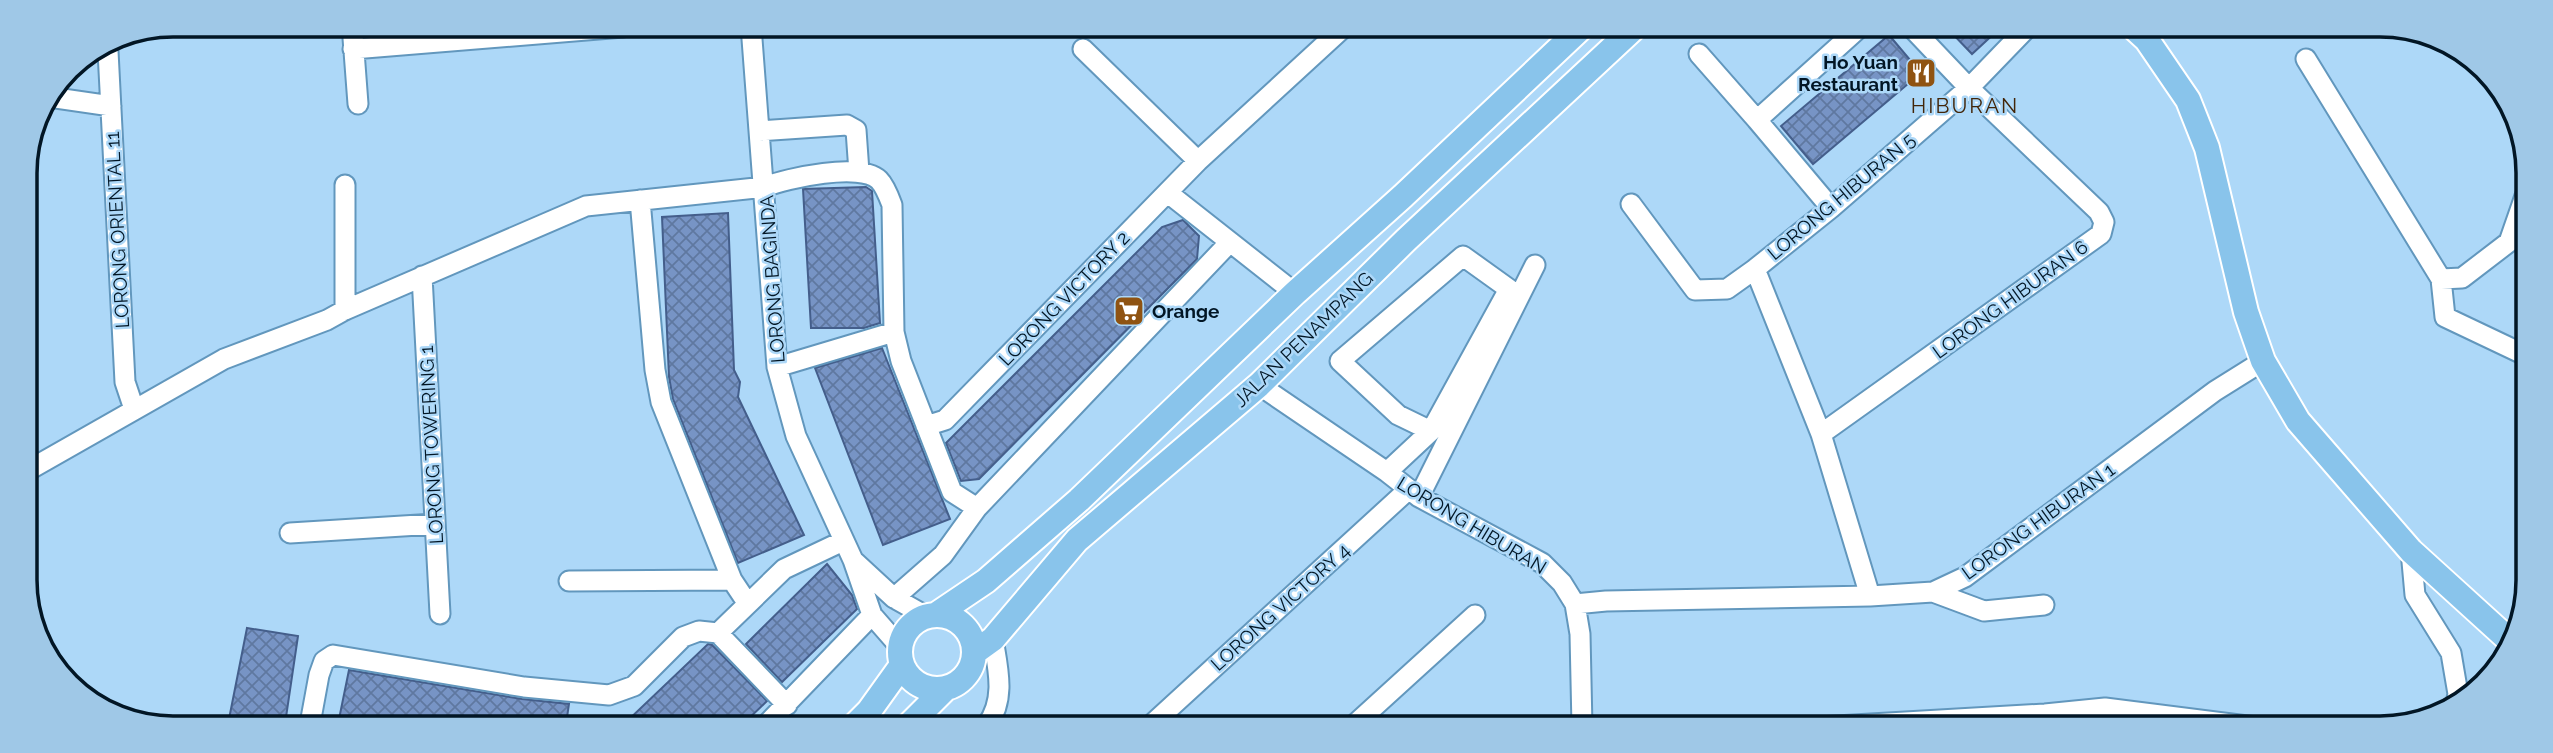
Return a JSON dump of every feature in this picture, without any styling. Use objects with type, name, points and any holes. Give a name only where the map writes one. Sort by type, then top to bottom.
[{"type":"main road","name":"JALAN PENAMPANG","points":[[932,615],[986,581],[1050,526],[1571,37]]},
{"type":"main road","name":"JALAN PENAMPANG","points":[[984,645],[1077,540],[1259,385],[1624,37]]},
{"type":"main road","points":[[2144,37],[2188,100],[2207,148],[2246,312],[2263,361],[2298,421],[2411,551],[2504,636]]},
{"type":"main road","points":[[1403,196],[1432,197],[1443,207]]},
{"type":"main road","points":[[865,716],[901,656],[909,628],[932,615],[952,617],[964,626],[972,638],[984,645],[960,683],[944,690],[918,716]]},
{"type":"main road","points":[[901,656],[911,680],[927,689],[944,690]]},
{"type":"street","points":[[352,37],[358,104]]},
{"type":"street","points":[[353,49],[500,37]]},
{"type":"street","name":"LORONG BAGINDA","points":[[752,37],[778,367],[796,436],[853,560],[872,615],[901,656]]},
{"type":"street","name":"LORONG VICTORY 2","points":[[926,426],[945,419],[1198,161],[1333,37]]},
{"type":"street","points":[[1757,120],[1849,37]]},
{"type":"street","points":[[1921,37],[1969,88]]},
{"type":"street","name":"LORONG HIBURAN 5","points":[[1870,596],[1821,434],[1755,269],[1831,208],[1969,88],[2018,37]]},
{"type":"street","points":[[1083,50],[1198,161]]},
{"type":"street","name":"LORONG ORIENTAL 11","points":[[108,53],[125,382],[134,409]]},
{"type":"street","points":[[1699,54],[1831,208]]},
{"type":"street","points":[[2306,59],[2441,279],[2445,317],[2516,351]]},
{"type":"street","name":"LORONG HIBURAN 6","points":[[1821,434],[2101,234],[2104,222],[2099,212],[1969,88]]},
{"type":"street","points":[[59,99],[111,106]]},
{"type":"street","points":[[759,131],[847,125],[852,127],[856,130],[859,172]]},
{"type":"street","points":[[37,465],[225,359],[327,320],[586,206],[765,187],[781,180],[859,172],[879,180],[891,205],[894,332],[901,361],[952,492],[977,508]]},
{"type":"street","points":[[345,184],[345,310]]},
{"type":"street","points":[[1167,193],[1296,293]]},
{"type":"street","points":[[640,200],[655,370],[661,402],[732,580],[748,604]]},
{"type":"street","points":[[1631,204],[1695,290],[1727,289],[1755,269]]},
{"type":"street","points":[[2441,279],[2462,278],[2509,242],[2516,222]]},
{"type":"street","points":[[894,598],[943,555],[977,508],[1230,242]]},
{"type":"street","points":[[1387,472],[1431,431],[1509,289],[1463,256],[1340,361],[1398,415],[1431,431]]},
{"type":"street","points":[[1414,493],[1535,265]]},
{"type":"street","name":"LORONG TOWERING 1","points":[[422,276],[440,614]]},
{"type":"street","points":[[778,367],[894,332]]},
{"type":"street","name":"LORONG HIBURAN 1","points":[[1575,604],[1933,592],[1965,577],[2215,391],[2263,361]]},
{"type":"street","name":"LORONG HIBURAN","points":[[1259,385],[1414,493],[1542,563],[1562,583],[1575,604],[1580,634],[1582,716]]},
{"type":"street","name":"LORONG VICTORY 4","points":[[1161,716],[1414,493]]},
{"type":"street","points":[[290,533],[435,524]]},
{"type":"street","points":[[718,633],[784,569],[843,541]]},
{"type":"street","points":[[2411,551],[2415,595],[2451,653],[2458,691]]},
{"type":"street","name":"LORONG BAGINDA","points":[[853,560],[894,598],[932,615]]},
{"type":"street","points":[[569,581],[732,580]]},
{"type":"street","points":[[1933,592],[1984,611],[2044,605]]},
{"type":"street","points":[[775,716],[872,615]]},
{"type":"street","points":[[1364,716],[1475,615]]},
{"type":"street","points":[[311,716],[319,675],[324,661],[333,655],[524,687],[608,695],[634,687],[683,638],[699,631],[718,633],[787,705]]},
{"type":"street","points":[[984,645],[1000,679],[999,701],[994,716]]},
{"type":"street","points":[[999,701],[1003,716]]},
{"type":"street","points":[[2100,716],[2105,708]]},
{"type":"street","points":[[2010,716],[2105,708],[2168,716]]},
{"type":"building","points":[[1887,37],[1891,37],[1921,73],[1813,164],[1781,126]]},
{"type":"building","points":[[1956,37],[1990,37],[1972,54]]},
{"type":"building","points":[[866,187],[872,191],[880,323],[864,328],[811,328],[803,189]]},
{"type":"building","points":[[728,213],[734,370],[740,382],[738,397],[804,535],[738,563],[673,399],[669,377],[662,217]]},
{"type":"building","points":[[1183,220],[1199,236],[1197,259],[979,479],[961,481],[946,443],[1162,227]]},
{"type":"building","points":[[882,348],[950,519],[883,545],[815,368]]},
{"type":"building","points":[[827,564],[852,595],[857,609],[782,682],[746,644]]},
{"type":"building","points":[[247,628],[298,636],[286,716],[230,716]]},
{"type":"building","points":[[708,644],[767,701],[751,716],[632,716]]},
{"type":"building","points":[[349,670],[522,699],[569,704],[567,716],[340,716]]},
{"type":"place","name":"Ho Yuan Restaurant","points":[[1921,73]]},
{"type":"place","name":"Orange","points":[[1129,311]]},
{"type":"district","name":"HIBURAN","points":[[1965,106]]}]
